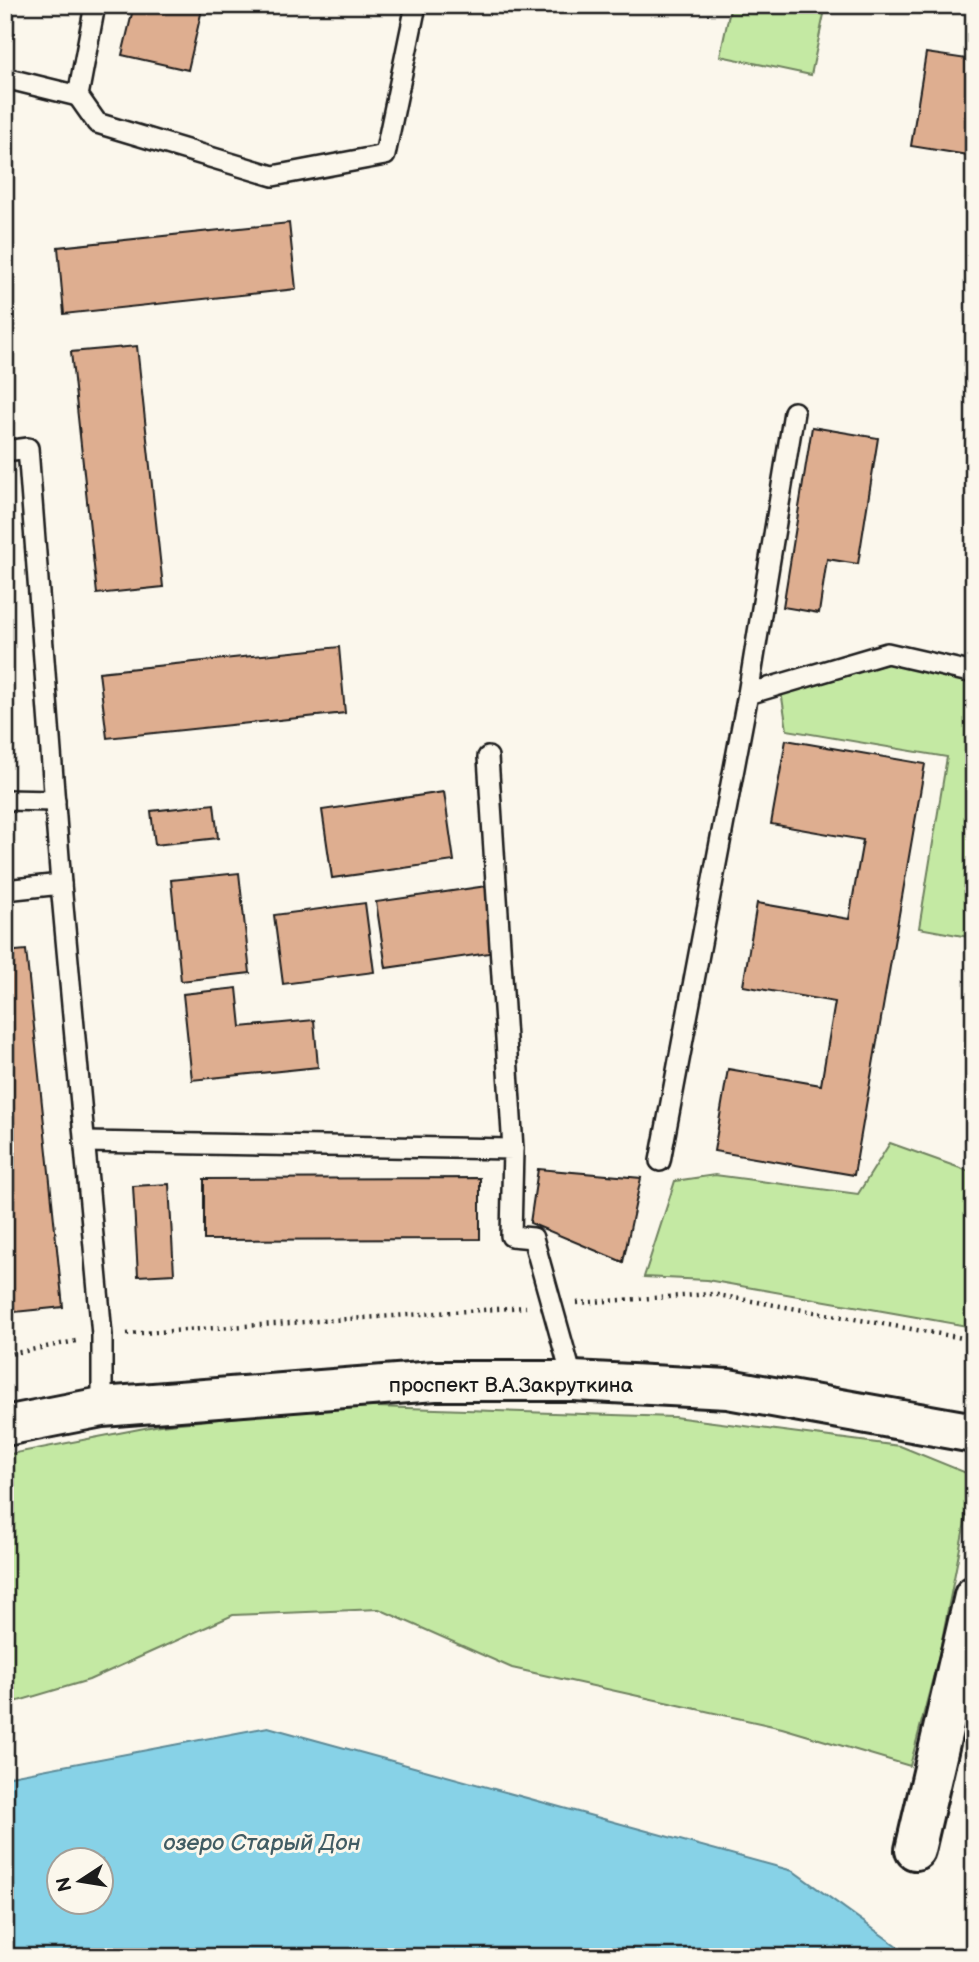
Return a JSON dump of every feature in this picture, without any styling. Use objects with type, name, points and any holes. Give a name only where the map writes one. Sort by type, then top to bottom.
[{"type":"street","name":"проспект В.А.Закруткина","points":[[5,1426],[102,1407],[435,1381],[573,1381],[728,1389],[974,1433]]},
{"type":"street","points":[[915,1850],[974,1596]]},
{"type":"lane","points":[[78,96],[95,5]]},
{"type":"lane","points":[[5,78],[78,96],[97,122],[273,176],[385,155],[416,5]]},
{"type":"lane","points":[[660,1161],[748,694],[794,412]]},
{"type":"lane","points":[[5,451],[29,448],[61,884],[102,1335],[102,1407]]},
{"type":"lane","points":[[748,694],[887,653],[974,673]]},
{"type":"lane","points":[[488,757],[513,1149],[511,1236],[533,1238],[573,1381]]},
{"type":"lane","points":[[5,800],[55,800]]},
{"type":"lane","points":[[5,890],[61,884]]},
{"type":"lane","points":[[84,1142],[513,1149]]},
{"type":"path","points":[[5,1355],[102,1335],[712,1294],[974,1340]]},
{"type":"green space","points":[[731,5],[826,5],[811,75],[720,56]]},
{"type":"green space","points":[[888,664],[974,682],[974,938],[919,928],[947,757],[787,730],[781,691]]},
{"type":"green space","points":[[890,1143],[974,1173],[973,1327],[707,1280],[644,1277],[675,1181],[715,1175],[858,1194]]},
{"type":"green space","points":[[346,1406],[674,1417],[900,1446],[974,1476],[939,1655],[910,1766],[782,1728],[512,1668],[379,1609],[233,1615],[89,1680],[5,1705],[5,1455],[160,1425]]},
{"type":"water","name":"озеро Старый Дон","points":[[268,1727],[793,1871],[912,1957],[5,1957],[5,1777]]},
{"type":"building","points":[[134,5],[203,5],[188,70],[122,55]]},
{"type":"building","points":[[926,53],[974,60],[974,156],[911,146]]},
{"type":"building","points":[[289,223],[296,289],[64,314],[58,247]]},
{"type":"building","points":[[137,346],[163,587],[97,594],[71,352]]},
{"type":"building","points":[[812,427],[878,438],[858,564],[827,559],[819,613],[783,607]]},
{"type":"building","points":[[339,647],[345,713],[107,738],[99,672]]},
{"type":"building","points":[[786,740],[925,764],[854,1175],[714,1151],[728,1069],[821,1085],[835,1002],[743,986],[757,903],[849,919],[863,840],[771,824]]},
{"type":"building","points":[[444,792],[454,861],[332,878],[322,810]]},
{"type":"building","points":[[214,804],[218,838],[155,845],[151,811]]},
{"type":"building","points":[[239,873],[250,973],[181,981],[171,880]]},
{"type":"building","points":[[487,886],[496,952],[386,968],[376,902]]},
{"type":"building","points":[[365,903],[374,972],[283,984],[274,915]]},
{"type":"building","points":[[26,950],[63,1307],[5,1313],[5,952]]},
{"type":"building","points":[[237,988],[241,1027],[314,1020],[318,1067],[192,1080],[183,994]]},
{"type":"building","points":[[538,1169],[641,1178],[623,1262],[530,1223]]},
{"type":"building","points":[[480,1178],[480,1239],[204,1240],[204,1179]]},
{"type":"building","points":[[169,1184],[174,1274],[138,1276],[133,1186]]}]
